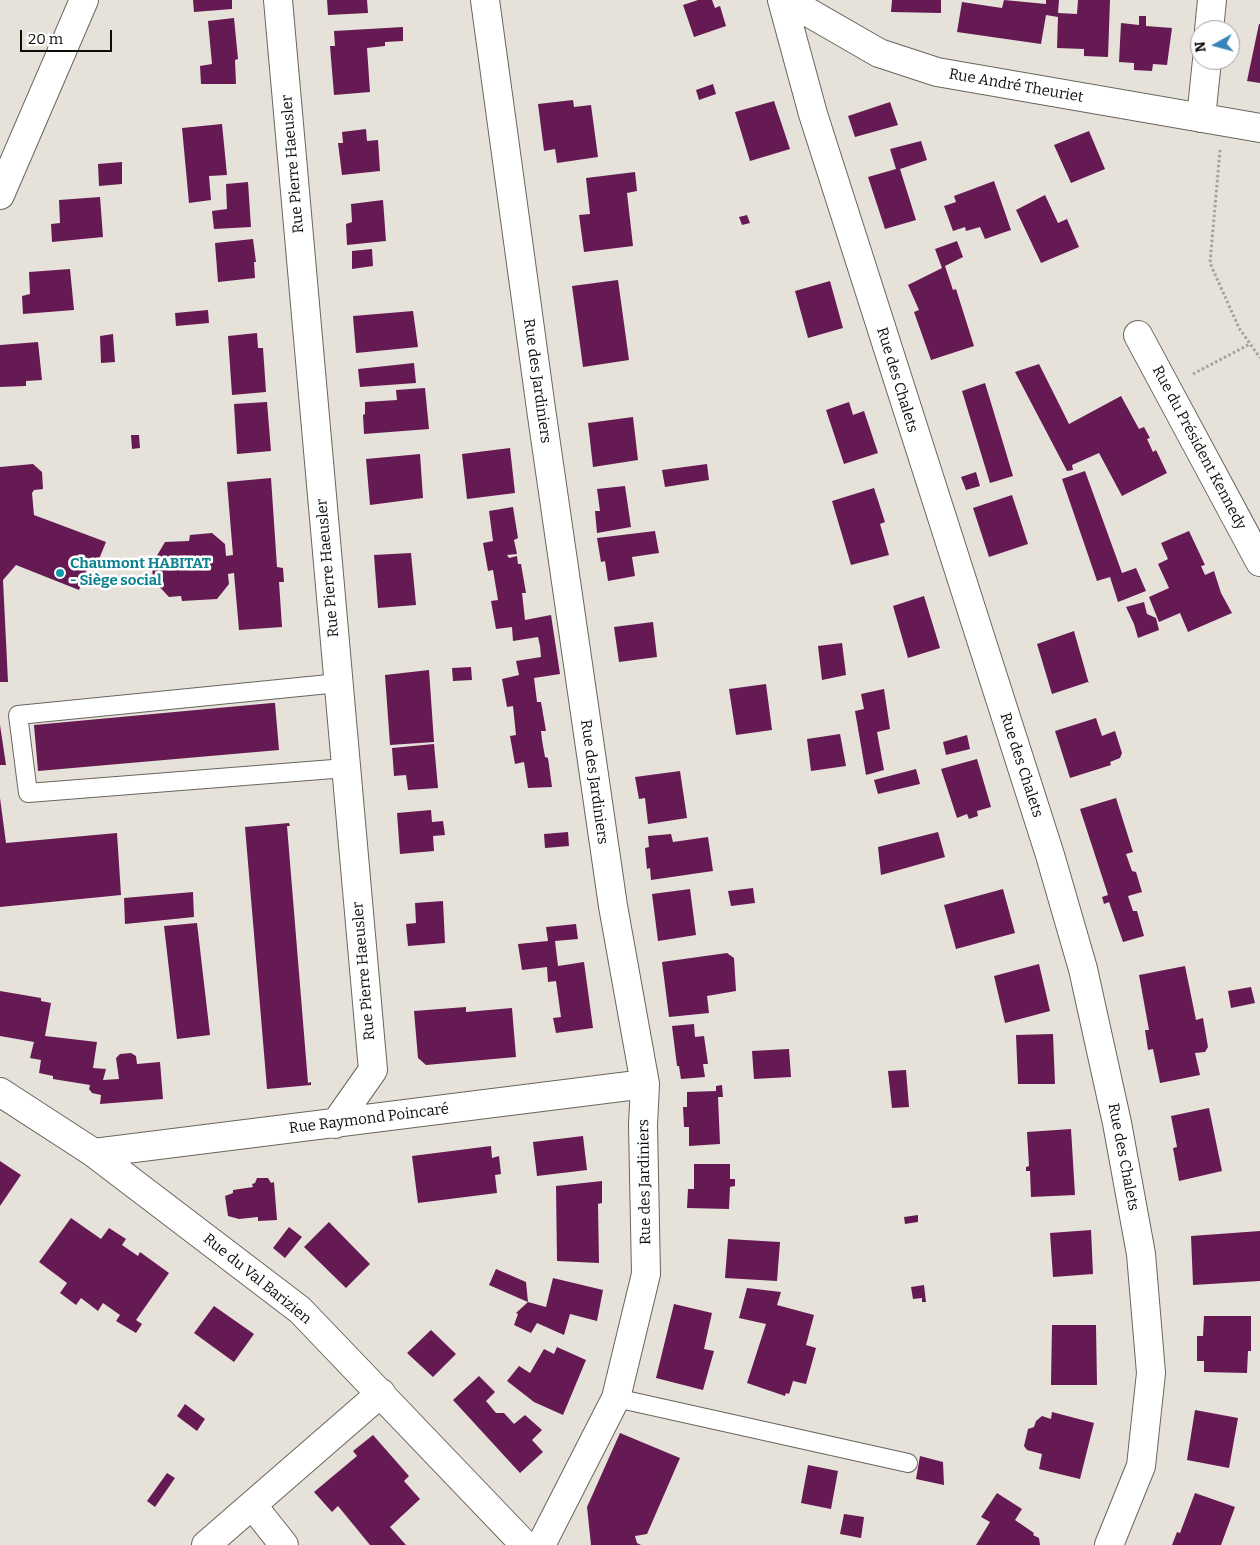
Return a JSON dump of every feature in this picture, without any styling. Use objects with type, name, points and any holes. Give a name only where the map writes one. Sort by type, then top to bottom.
[{"type":"street","points":[[0,195],[84,0]]},
{"type":"street","name":"Rue Pierre Haeusler","points":[[278,0],[373,1070],[335,1124]]},
{"type":"street","name":"Rue des Jardiniers","points":[[485,0],[539,399],[612,906],[645,1084],[643,1125],[646,1274],[616,1398],[541,1545]]},
{"type":"street","name":"Rue des Chalets","points":[[782,0],[825,152],[1050,855],[1083,969],[1116,1123],[1141,1254],[1151,1373],[1140,1466],[1109,1545]]},
{"type":"street","name":"Rue André Theuriet","points":[[787,0],[879,53],[937,72],[1260,128]]},
{"type":"street","points":[[1210,20],[1212,0]]},
{"type":"street","points":[[1208,70],[1212,120]]},
{"type":"street","name":"Rue du Président Kennedy","points":[[1138,335],[1260,562]]},
{"type":"street","name":"Rue Raymond Poincaré","points":[[94,1153],[645,1084]]},
{"type":"street","name":"Rue du Val Barizien","points":[[0,1092],[94,1153],[300,1310],[525,1545]]},
{"type":"street","points":[[206,1545],[381,1394]]},
{"type":"street","points":[[253,1506],[284,1545]]},
{"type":"lane","points":[[339,683],[18,715],[28,793],[346,768]]},
{"type":"lane","points":[[616,1398],[908,1463]]},
{"type":"path","points":[[1212,120],[1210,263],[1239,328],[1260,358]]},
{"type":"path","points":[[1177,407],[1189,376],[1250,344]]},
{"type":"building","points":[[193,0],[232,0],[232,9],[194,12]]},
{"type":"building","points":[[327,0],[367,0],[368,13],[328,15]]},
{"type":"building","points":[[698,0],[712,0],[715,8],[720,6],[726,26],[694,37],[683,5]]},
{"type":"building","points":[[892,0],[941,0],[941,13],[891,12]]},
{"type":"building","points":[[1004,0],[1046,4],[1046,0],[1059,0],[1058,13],[1077,14],[1078,0],[1110,0],[1108,57],[1084,56],[1084,49],[1057,48],[1058,17],[1046,15],[1041,44],[957,32],[962,2],[1002,8]]},
{"type":"building","points":[[1139,16],[1146,16],[1146,26],[1172,28],[1167,65],[1153,64],[1152,71],[1134,70],[1134,63],[1119,62],[1121,23],[1139,25]]},
{"type":"building","points":[[234,18],[238,59],[235,60],[236,84],[201,84],[200,66],[212,64],[208,21]]},
{"type":"building","points":[[1260,24],[1260,83],[1247,81]]},
{"type":"building","points":[[403,27],[403,41],[385,42],[385,46],[367,48],[370,92],[334,95],[330,46],[335,46],[334,31]]},
{"type":"building","points":[[713,84],[716,94],[699,100],[696,90]]},
{"type":"building","points":[[573,100],[574,107],[591,105],[598,157],[557,163],[555,149],[544,151],[538,104]]},
{"type":"building","points":[[774,101],[790,149],[750,161],[735,112]]},
{"type":"building","points":[[890,102],[898,125],[855,137],[848,116]]},
{"type":"building","points":[[222,124],[227,175],[209,176],[211,200],[189,203],[182,128]]},
{"type":"building","points":[[366,129],[367,141],[378,140],[380,171],[342,175],[338,143],[343,143],[342,132]]},
{"type":"building","points":[[1089,131],[1105,169],[1071,183],[1054,145]]},
{"type":"building","points":[[921,141],[927,160],[900,169],[916,220],[885,229],[868,177],[896,169],[890,149]]},
{"type":"building","points":[[122,162],[122,184],[99,186],[98,164]]},
{"type":"building","points":[[635,172],[637,191],[627,193],[633,246],[584,252],[579,215],[590,214],[586,178]]},
{"type":"building","points":[[994,181],[1011,230],[985,239],[980,227],[966,231],[965,227],[953,231],[944,206],[956,202],[954,196]]},
{"type":"building","points":[[248,182],[251,227],[214,229],[212,211],[227,209],[226,184]]},
{"type":"building","points":[[1045,195],[1058,223],[1067,219],[1079,247],[1041,263],[1016,210]]},
{"type":"building","points":[[100,197],[103,237],[52,242],[51,224],[60,223],[59,200]]},
{"type":"building","points":[[383,200],[386,241],[347,245],[346,224],[352,222],[351,204]]},
{"type":"building","points":[[747,215],[750,223],[742,225],[739,217]]},
{"type":"building","points":[[253,239],[256,262],[254,262],[255,278],[218,282],[215,243]]},
{"type":"building","points":[[957,241],[963,257],[945,266],[953,290],[956,289],[974,346],[931,360],[914,312],[919,310],[908,285],[942,268],[935,249]]},
{"type":"building","points":[[372,249],[373,266],[352,269],[352,251]]},
{"type":"building","points":[[70,269],[74,310],[23,314],[22,296],[30,294],[29,272]]},
{"type":"building","points":[[618,280],[629,360],[583,367],[572,286]]},
{"type":"building","points":[[830,281],[843,328],[808,338],[795,291]]},
{"type":"building","points":[[208,310],[209,323],[176,326],[175,313]]},
{"type":"building","points":[[413,311],[418,347],[356,353],[353,316]]},
{"type":"building","points":[[257,333],[258,348],[263,348],[266,392],[232,395],[228,336]]},
{"type":"building","points":[[113,334],[115,362],[101,363],[100,336]]},
{"type":"building","points":[[38,342],[42,380],[26,381],[26,386],[0,387],[0,345]]},
{"type":"building","points":[[414,363],[416,383],[360,387],[358,369]]},
{"type":"building","points":[[1039,364],[1069,424],[1121,396],[1139,429],[1144,427],[1150,438],[1147,439],[1153,452],[1156,450],[1167,473],[1122,496],[1099,453],[1072,465],[1073,470],[1067,471],[1015,372]]},
{"type":"building","points":[[985,383],[1013,476],[990,483],[962,391]]},
{"type":"building","points":[[425,388],[429,429],[364,434],[363,415],[365,414],[365,402],[397,400],[396,390]]},
{"type":"building","points":[[267,402],[271,451],[237,454],[234,404]]},
{"type":"building","points":[[849,402],[853,415],[864,411],[878,453],[844,464],[826,410]]},
{"type":"building","points":[[633,417],[638,460],[593,467],[588,423]]},
{"type":"building","points":[[131,435],[139,435],[140,448],[132,449]]},
{"type":"building","points":[[510,448],[515,493],[467,499],[462,454]]},
{"type":"building","points":[[420,454],[423,498],[370,505],[366,459]]},
{"type":"building","name":"Chaumont HABITAT - Siège social","points":[[33,464],[42,472],[43,489],[34,490],[32,493],[34,515],[106,542],[97,564],[90,561],[79,590],[16,565],[3,580],[8,682],[0,682],[0,467]]},
{"type":"building","points":[[707,464],[709,480],[665,487],[662,470]]},
{"type":"building","points":[[1085,471],[1122,573],[1136,568],[1146,591],[1118,602],[1110,577],[1097,581],[1062,479]]},
{"type":"building","points":[[976,472],[980,486],[966,490],[961,477]]},
{"type":"building","points":[[271,478],[277,567],[283,568],[284,582],[279,582],[282,627],[239,630],[234,573],[228,574],[229,584],[217,599],[182,601],[181,596],[169,597],[153,580],[152,564],[165,542],[189,541],[190,535],[212,533],[225,544],[226,556],[233,555],[227,482]]},
{"type":"building","points":[[625,486],[631,527],[597,533],[595,511],[600,511],[597,489]]},
{"type":"building","points":[[874,488],[885,522],[880,524],[889,555],[851,565],[832,501]]},
{"type":"building","points":[[1012,495],[1028,544],[989,557],[973,508]]},
{"type":"building","points":[[513,507],[518,538],[514,540],[517,554],[507,555],[509,558],[517,556],[518,564],[521,564],[526,593],[522,593],[525,620],[551,615],[560,674],[534,678],[537,702],[541,702],[546,731],[541,731],[545,757],[548,758],[552,787],[528,788],[524,762],[515,764],[510,736],[516,735],[513,706],[507,707],[502,679],[519,675],[516,661],[541,657],[538,637],[513,641],[512,627],[496,629],[491,601],[498,600],[493,570],[488,571],[483,543],[493,541],[489,511]]},
{"type":"building","points":[[655,531],[659,553],[632,557],[635,576],[608,581],[605,561],[601,562],[597,538]]},
{"type":"building","points":[[1189,531],[1205,565],[1201,566],[1205,575],[1214,571],[1221,593],[1232,613],[1188,632],[1180,613],[1159,622],[1149,597],[1169,588],[1158,564],[1168,559],[1161,543]]},
{"type":"building","points":[[411,553],[416,605],[378,608],[374,555]]},
{"type":"building","points":[[924,596],[940,648],[908,658],[893,606]]},
{"type":"building","points":[[1144,602],[1147,614],[1156,618],[1159,630],[1138,638],[1126,607]]},
{"type":"building","points":[[653,622],[657,657],[619,662],[614,627]]},
{"type":"building","points":[[1074,631],[1089,684],[1088,682],[1052,694],[1037,644]]},
{"type":"building","points":[[842,643],[846,675],[822,680],[818,646]]},
{"type":"building","points":[[471,667],[472,680],[453,681],[452,668]]},
{"type":"building","points":[[429,670],[434,742],[390,745],[385,675]]},
{"type":"building","points":[[766,684],[772,730],[736,735],[729,689]]},
{"type":"building","points":[[884,689],[890,729],[877,732],[884,770],[866,775],[855,711],[864,709],[861,694]]},
{"type":"building","points":[[275,703],[279,750],[38,771],[34,725]]},
{"type":"building","points":[[1096,718],[1102,736],[1115,731],[1122,753],[1120,758],[1110,762],[1111,765],[1070,778],[1055,731]]},
{"type":"building","points":[[0,725],[6,765],[0,765]]},
{"type":"building","points":[[840,734],[846,766],[811,771],[807,739]]},
{"type":"building","points":[[967,735],[970,749],[946,755],[943,742]]},
{"type":"building","points":[[434,744],[438,788],[408,790],[406,775],[394,776],[392,748]]},
{"type":"building","points":[[977,759],[991,807],[977,811],[978,816],[969,819],[967,814],[957,818],[941,769]]},
{"type":"building","points":[[916,769],[920,784],[878,794],[874,780]]},
{"type":"building","points":[[680,771],[687,818],[648,824],[645,798],[639,799],[635,777]]},
{"type":"building","points":[[0,798],[6,843],[117,833],[121,895],[0,907]]},
{"type":"building","points":[[1116,798],[1133,852],[1126,854],[1132,871],[1136,872],[1142,892],[1128,896],[1133,911],[1137,911],[1144,936],[1123,942],[1109,902],[1104,904],[1102,897],[1108,895],[1080,809]]},
{"type":"building","points":[[431,810],[432,822],[443,821],[445,835],[433,836],[434,851],[400,854],[397,813]]},
{"type":"building","points":[[289,823],[290,826],[287,826],[308,1083],[311,1082],[311,1085],[267,1089],[245,827]]},
{"type":"building","points":[[568,832],[569,846],[545,848],[544,834]]},
{"type":"building","points":[[938,832],[945,857],[881,875],[878,847]]},
{"type":"building","points":[[671,834],[673,842],[708,837],[713,871],[651,880],[650,868],[647,869],[645,848],[649,847],[648,836]]},
{"type":"building","points":[[753,888],[755,903],[731,906],[728,891]]},
{"type":"building","points":[[690,889],[696,935],[658,941],[652,894]]},
{"type":"building","points":[[1003,889],[1015,933],[956,949],[944,905]]},
{"type":"building","points":[[193,892],[194,917],[125,924],[124,898]]},
{"type":"building","points":[[443,901],[445,943],[408,946],[406,924],[416,923],[415,903]]},
{"type":"building","points":[[197,923],[210,1035],[177,1039],[164,926]]},
{"type":"building","points":[[576,924],[578,939],[555,941],[558,966],[584,962],[593,1028],[556,1033],[553,1018],[561,1017],[556,981],[548,982],[547,967],[522,970],[518,944],[548,941],[546,927]]},
{"type":"building","points":[[727,953],[734,958],[736,991],[707,996],[709,1013],[669,1017],[662,962]]},
{"type":"building","points":[[1039,964],[1050,1011],[1005,1023],[994,976]]},
{"type":"building","points":[[1185,966],[1196,1020],[1203,1018],[1208,1047],[1205,1052],[1195,1053],[1200,1075],[1160,1083],[1153,1049],[1148,1050],[1145,1030],[1149,1030],[1139,975]]},
{"type":"building","points":[[1251,987],[1255,1003],[1231,1008],[1228,991]]},
{"type":"building","points":[[0,991],[41,998],[41,1001],[51,1003],[45,1036],[97,1042],[93,1068],[106,1069],[103,1080],[119,1079],[116,1058],[120,1054],[131,1053],[136,1056],[137,1064],[160,1062],[163,1099],[100,1104],[101,1095],[92,1093],[89,1089],[90,1085],[53,1079],[53,1076],[39,1073],[41,1060],[30,1058],[34,1042],[0,1036]]},
{"type":"building","points":[[466,1007],[466,1012],[512,1008],[516,1057],[426,1065],[418,1058],[414,1011]]},
{"type":"building","points":[[694,1024],[695,1037],[704,1036],[708,1064],[703,1064],[705,1077],[681,1079],[679,1066],[677,1066],[672,1026]]},
{"type":"building","points":[[1053,1034],[1055,1084],[1018,1084],[1016,1035]]},
{"type":"building","points":[[789,1049],[791,1077],[754,1079],[752,1051]]},
{"type":"building","points":[[906,1070],[909,1107],[892,1108],[888,1071]]},
{"type":"building","points":[[722,1085],[723,1097],[718,1097],[720,1144],[689,1146],[689,1127],[684,1127],[683,1107],[687,1107],[687,1092],[716,1091],[716,1086]]},
{"type":"building","points":[[1209,1108],[1222,1171],[1179,1181],[1173,1148],[1177,1147],[1171,1116]]},
{"type":"building","points":[[1071,1129],[1075,1195],[1031,1197],[1030,1171],[1026,1171],[1026,1167],[1029,1166],[1027,1132]]},
{"type":"building","points":[[583,1136],[587,1170],[537,1176],[533,1142]]},
{"type":"building","points":[[491,1146],[492,1158],[499,1156],[501,1174],[495,1175],[497,1193],[418,1203],[412,1156]]},
{"type":"building","points":[[0,1161],[21,1175],[0,1206]]},
{"type":"building","points":[[694,1164],[730,1164],[730,1179],[735,1179],[735,1186],[730,1187],[729,1209],[687,1208],[688,1189],[694,1189]]},
{"type":"building","points":[[257,1178],[268,1178],[271,1183],[274,1182],[277,1220],[258,1221],[258,1217],[239,1219],[228,1216],[225,1196],[233,1193],[233,1190],[253,1187],[252,1184],[255,1183]]},
{"type":"building","points":[[602,1181],[602,1203],[598,1204],[599,1263],[557,1261],[556,1186]]},
{"type":"building","points":[[918,1215],[918,1222],[905,1224],[904,1217]]},
{"type":"building","points":[[71,1218],[101,1239],[109,1228],[126,1239],[122,1245],[138,1256],[140,1252],[169,1273],[136,1320],[142,1324],[136,1333],[116,1321],[120,1315],[103,1303],[98,1311],[81,1298],[76,1305],[60,1293],[67,1283],[39,1262]]},
{"type":"building","points":[[329,1222],[370,1264],[346,1288],[304,1247]]},
{"type":"building","points":[[289,1227],[302,1237],[285,1258],[273,1248]]},
{"type":"building","points":[[1091,1230],[1093,1274],[1053,1277],[1050,1233]]},
{"type":"building","points":[[1260,1231],[1260,1281],[1193,1285],[1191,1236]]},
{"type":"building","points":[[728,1239],[780,1242],[777,1281],[725,1278]]},
{"type":"building","points":[[496,1269],[526,1282],[528,1302],[489,1285]]},
{"type":"building","points":[[553,1278],[603,1290],[597,1321],[570,1314],[564,1335],[537,1323],[531,1333],[514,1325],[518,1314],[516,1313],[528,1302],[546,1307]]},
{"type":"building","points":[[924,1285],[926,1302],[922,1302],[922,1298],[913,1299],[911,1287]]},
{"type":"building","points":[[747,1288],[781,1292],[777,1305],[814,1315],[806,1345],[816,1348],[806,1384],[793,1381],[789,1394],[786,1393],[785,1396],[747,1383],[766,1324],[739,1318]]},
{"type":"building","points":[[674,1304],[712,1313],[704,1349],[714,1351],[703,1390],[656,1378]]},
{"type":"building","points":[[214,1306],[254,1334],[234,1362],[194,1333]]},
{"type":"building","points":[[1204,1316],[1251,1316],[1251,1351],[1248,1351],[1247,1373],[1204,1372],[1204,1361],[1197,1361],[1197,1336],[1203,1336]]},
{"type":"building","points":[[1052,1325],[1096,1325],[1097,1385],[1051,1385]]},
{"type":"building","points":[[431,1330],[456,1354],[433,1377],[407,1353]]},
{"type":"building","points":[[557,1347],[586,1360],[563,1415],[534,1402],[507,1381],[519,1366],[530,1373],[544,1349],[554,1354]]},
{"type":"building","points":[[479,1376],[495,1392],[486,1401],[496,1413],[504,1413],[514,1424],[525,1415],[542,1430],[532,1440],[543,1452],[520,1473],[453,1400]]},
{"type":"building","points":[[185,1404],[205,1419],[197,1431],[177,1416]]},
{"type":"building","points":[[1195,1410],[1238,1418],[1229,1468],[1187,1460]]},
{"type":"building","points":[[1052,1412],[1094,1423],[1080,1479],[1039,1469],[1042,1454],[1027,1450],[1024,1446],[1028,1429],[1034,1427],[1036,1421],[1042,1416],[1051,1419]]},
{"type":"building","points":[[620,1433],[680,1458],[647,1534],[635,1536],[637,1543],[641,1545],[591,1545],[587,1507]]},
{"type":"building","points":[[373,1435],[409,1476],[404,1481],[420,1499],[390,1527],[406,1545],[370,1545],[338,1506],[332,1512],[314,1492],[357,1456],[353,1451]]},
{"type":"building","points":[[920,1456],[943,1462],[944,1485],[916,1479]]},
{"type":"building","points":[[808,1465],[838,1471],[831,1509],[801,1503]]},
{"type":"building","points":[[167,1473],[175,1478],[155,1507],[147,1501]]},
{"type":"building","points":[[997,1493],[1022,1509],[1015,1520],[1039,1538],[1040,1545],[976,1545],[990,1522],[981,1517]]},
{"type":"building","points":[[1195,1493],[1235,1507],[1221,1545],[1172,1545],[1177,1532],[1180,1533]]},
{"type":"building","points":[[844,1514],[864,1517],[861,1538],[840,1534]]},
{"type":"place","name":"Chaumont HABITAT - Siège social","points":[[60,573]]}]
